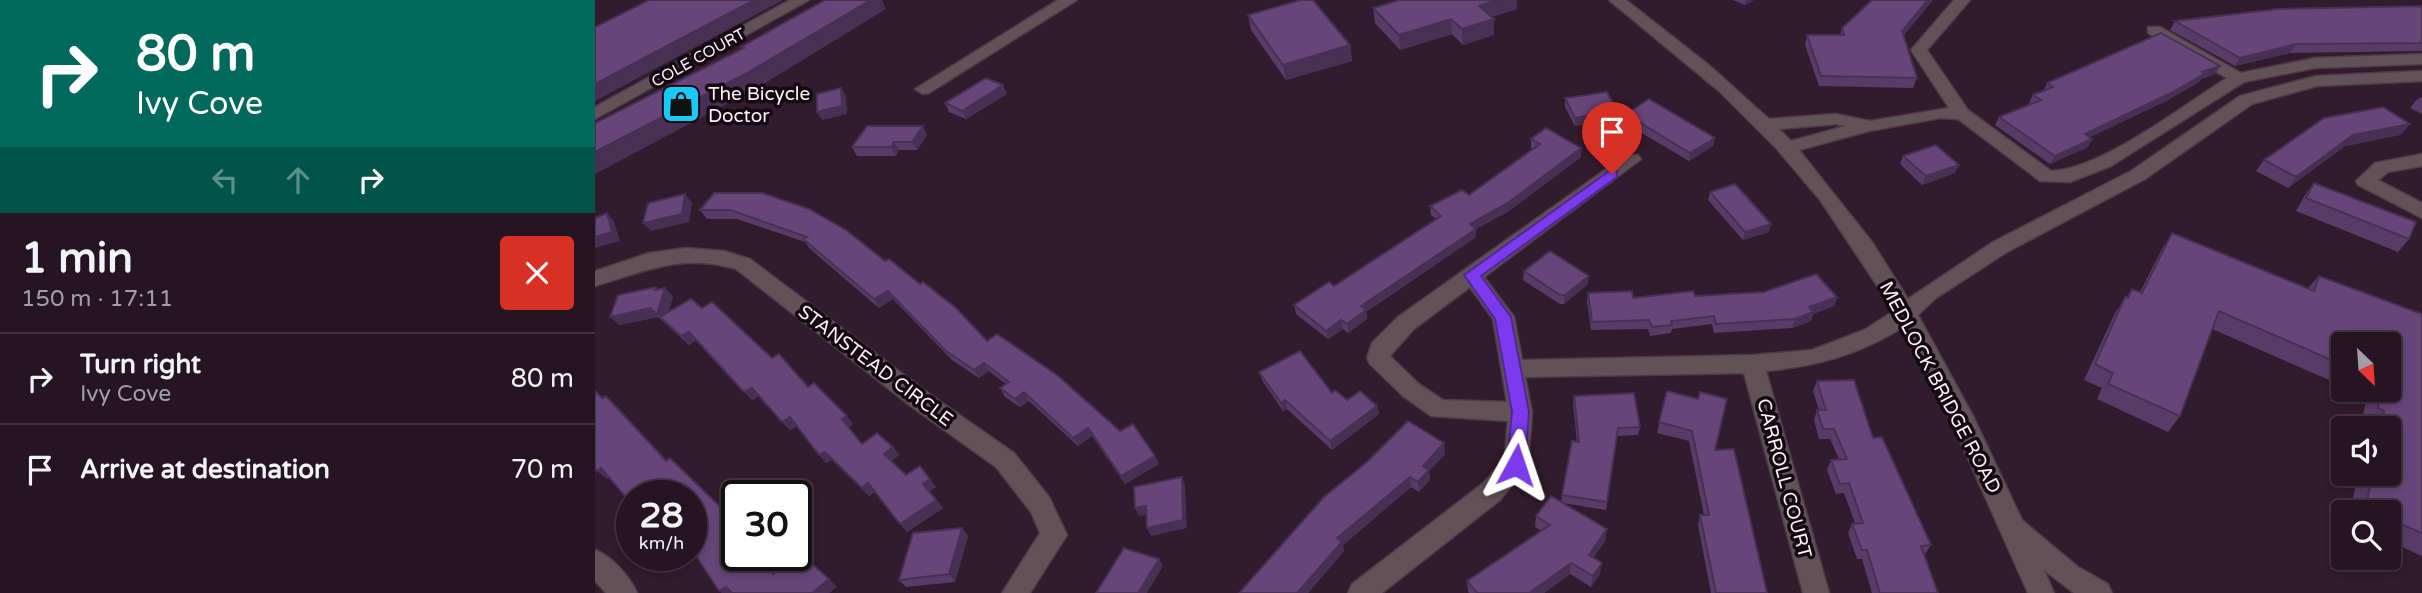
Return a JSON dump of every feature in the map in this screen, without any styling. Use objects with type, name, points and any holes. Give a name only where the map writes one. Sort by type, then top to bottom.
[{"type":"street","name":"COLE COURT","points":[[595,114],[801,0]]},
{"type":"street","points":[[923,89],[1069,0]]},
{"type":"street","name":"MEDLOCK BRIDGE ROAD","points":[[1617,0],[1765,125],[1823,190],[1907,313],[2011,523],[2041,593]]},
{"type":"street","points":[[1962,0],[1919,50],[1962,114],[2046,177],[2070,176],[2105,162],[2239,78],[2315,63],[2422,59]]},
{"type":"street","points":[[2154,30],[2239,78]]},
{"type":"street","points":[[1512,369],[1753,364],[1814,358],[1872,336],[1907,313],[1929,293],[2000,247],[2138,175],[2246,100],[2316,81],[2422,76]]},
{"type":"street","points":[[1786,148],[1870,126],[1940,113],[1962,114]]},
{"type":"street","points":[[1765,125],[1836,119],[1870,126]]},
{"type":"street","points":[[1520,412],[1439,409],[1411,390],[1377,358],[1380,349],[1406,323],[1632,159]]},
{"type":"street","points":[[2422,160],[2382,167],[2365,181],[2393,193],[2422,211]]},
{"type":"street","name":"STANSTEAD CIRCLE","points":[[595,279],[642,262],[684,254],[719,256],[743,264],[921,400],[1005,460],[1040,505],[1054,535],[1014,593]]},
{"type":"street","points":[[1361,593],[1491,492],[1516,465],[1520,412],[1503,317],[1472,275]]},
{"type":"street","name":"CARROLL COURT","points":[[1753,364],[1816,593]]},
{"type":"street","points":[[2011,523],[2069,576],[2099,593]]},
{"type":"street","points":[[595,562],[624,593]]},
{"type":"building","points":[[649,0],[754,0],[595,84],[595,27]]},
{"type":"building","points":[[825,0],[871,0],[747,73],[595,152],[595,123],[744,48],[741,47]]},
{"type":"building","points":[[1301,0],[1313,0],[1350,45],[1283,65],[1248,15]]},
{"type":"building","points":[[1400,0],[1497,0],[1479,6],[1494,19],[1462,29],[1451,19],[1399,35],[1373,8]]},
{"type":"building","points":[[1872,0],[1928,0],[1902,31],[1917,78],[1821,76],[1807,35],[1844,35],[1842,28]]},
{"type":"building","points":[[2422,6],[2422,43],[2296,44],[2240,58],[2175,21],[2278,9]]},
{"type":"building","points":[[2161,33],[2220,66],[2202,72],[2204,74],[2173,92],[2085,134],[2092,139],[2055,156],[1999,117],[2041,100],[2033,95],[2053,87],[2047,83]]},
{"type":"building","points":[[986,78],[1003,85],[962,111],[945,103]]},
{"type":"building","points":[[841,88],[842,106],[817,112],[817,94]]},
{"type":"building","points":[[1607,92],[1617,111],[1575,118],[1565,98]]},
{"type":"building","points":[[1649,99],[1715,138],[1690,153],[1626,114]]},
{"type":"building","points":[[2383,107],[2410,124],[2353,135],[2296,177],[2264,160],[2324,118]]},
{"type":"building","points":[[867,126],[923,126],[912,142],[894,142],[891,147],[852,147]]},
{"type":"building","points":[[1546,128],[1581,148],[1509,202],[1470,224],[1476,229],[1361,306],[1366,310],[1347,324],[1341,320],[1326,331],[1294,305],[1329,282],[1334,286],[1441,216],[1430,206],[1462,190],[1469,195],[1540,144],[1531,139]]},
{"type":"building","points":[[1936,145],[1959,165],[1926,176],[1903,156]]},
{"type":"building","points":[[2314,183],[2416,222],[2409,239],[2306,198]]},
{"type":"building","points":[[1735,184],[1771,224],[1745,232],[1710,192]]},
{"type":"building","points":[[714,193],[762,193],[809,209],[846,230],[885,261],[889,259],[920,284],[923,282],[956,308],[987,341],[997,334],[1057,375],[1120,431],[1133,424],[1155,456],[1121,476],[1088,428],[1073,438],[1024,392],[1015,399],[1000,388],[1009,382],[984,363],[974,370],[946,351],[888,291],[874,299],[803,239],[807,237],[730,210],[700,210]]},
{"type":"building","points":[[685,194],[682,214],[643,223],[648,203]]},
{"type":"building","points":[[607,213],[612,232],[595,237],[595,218]]},
{"type":"building","points":[[2172,233],[2314,291],[2319,276],[2422,314],[2422,533],[2401,524],[2401,500],[2367,500],[2370,486],[2401,486],[2401,416],[2383,416],[2384,411],[2378,408],[2379,402],[2401,402],[2401,332],[2331,332],[2331,360],[2219,311],[2180,416],[2108,384],[2113,373],[2095,364],[2125,297],[2128,298],[2132,289],[2142,293]]},
{"type":"building","points":[[1550,251],[1589,276],[1565,295],[1560,295],[1524,271]]},
{"type":"building","points":[[1816,274],[1837,297],[1809,307],[1813,312],[1795,319],[1716,324],[1714,316],[1671,321],[1672,325],[1652,327],[1649,320],[1592,322],[1588,293],[1632,291],[1633,298],[1693,291],[1695,296],[1764,292]]},
{"type":"building","points":[[656,287],[655,290],[665,288],[657,314],[650,308],[610,317],[618,295]]},
{"type":"building","points":[[691,299],[702,308],[712,302],[772,358],[779,354],[808,387],[814,383],[847,416],[842,419],[862,444],[877,433],[893,447],[884,454],[906,475],[920,466],[930,479],[923,484],[936,500],[900,524],[868,483],[862,488],[825,452],[819,455],[790,417],[782,422],[752,388],[744,392],[689,332],[681,336],[660,317]]},
{"type":"building","points":[[1300,351],[1332,393],[1335,390],[1347,400],[1360,391],[1377,406],[1330,441],[1285,400],[1281,403],[1259,372]]},
{"type":"building","points":[[1854,380],[1873,438],[1882,437],[1931,545],[1921,546],[1938,593],[1880,593],[1867,550],[1862,550],[1852,524],[1863,523],[1849,483],[1840,484],[1831,460],[1847,459],[1834,429],[1823,429],[1817,410],[1826,410],[1817,381]]},
{"type":"building","points":[[595,391],[602,398],[606,396],[666,461],[670,458],[693,480],[616,480],[616,486],[601,468],[597,471]]},
{"type":"building","points":[[1667,391],[1698,399],[1700,392],[1727,399],[1715,450],[1734,449],[1767,593],[1716,593],[1700,515],[1709,515],[1692,431],[1659,422]]},
{"type":"building","points":[[1634,393],[1640,427],[1618,428],[1607,502],[1562,495],[1572,441],[1579,442],[1574,396]]},
{"type":"building","points":[[1408,421],[1444,443],[1423,466],[1429,470],[1418,482],[1410,477],[1337,538],[1342,542],[1297,593],[1239,593],[1324,497],[1367,462]]},
{"type":"building","points":[[1182,477],[1183,520],[1147,528],[1146,506],[1135,508],[1134,487]]},
{"type":"building","points":[[707,494],[721,507],[721,571],[771,571],[773,574],[777,571],[812,571],[812,564],[829,579],[812,593],[732,593],[726,587],[719,591],[706,571]]},
{"type":"building","points":[[1551,496],[1607,529],[1589,555],[1602,563],[1593,576],[1571,563],[1529,593],[1477,593],[1467,581],[1550,525],[1536,516]]},
{"type":"building","points":[[962,528],[949,574],[899,580],[913,533]]},
{"type":"building","points":[[1124,548],[1159,559],[1138,593],[1096,593]]},
{"type":"place","name":"The Bicycle Doctor","points":[[681,104]]},
{"type":"route","points":[[1516,465],[1520,412],[1503,317],[1472,275],[1612,174]]}]
